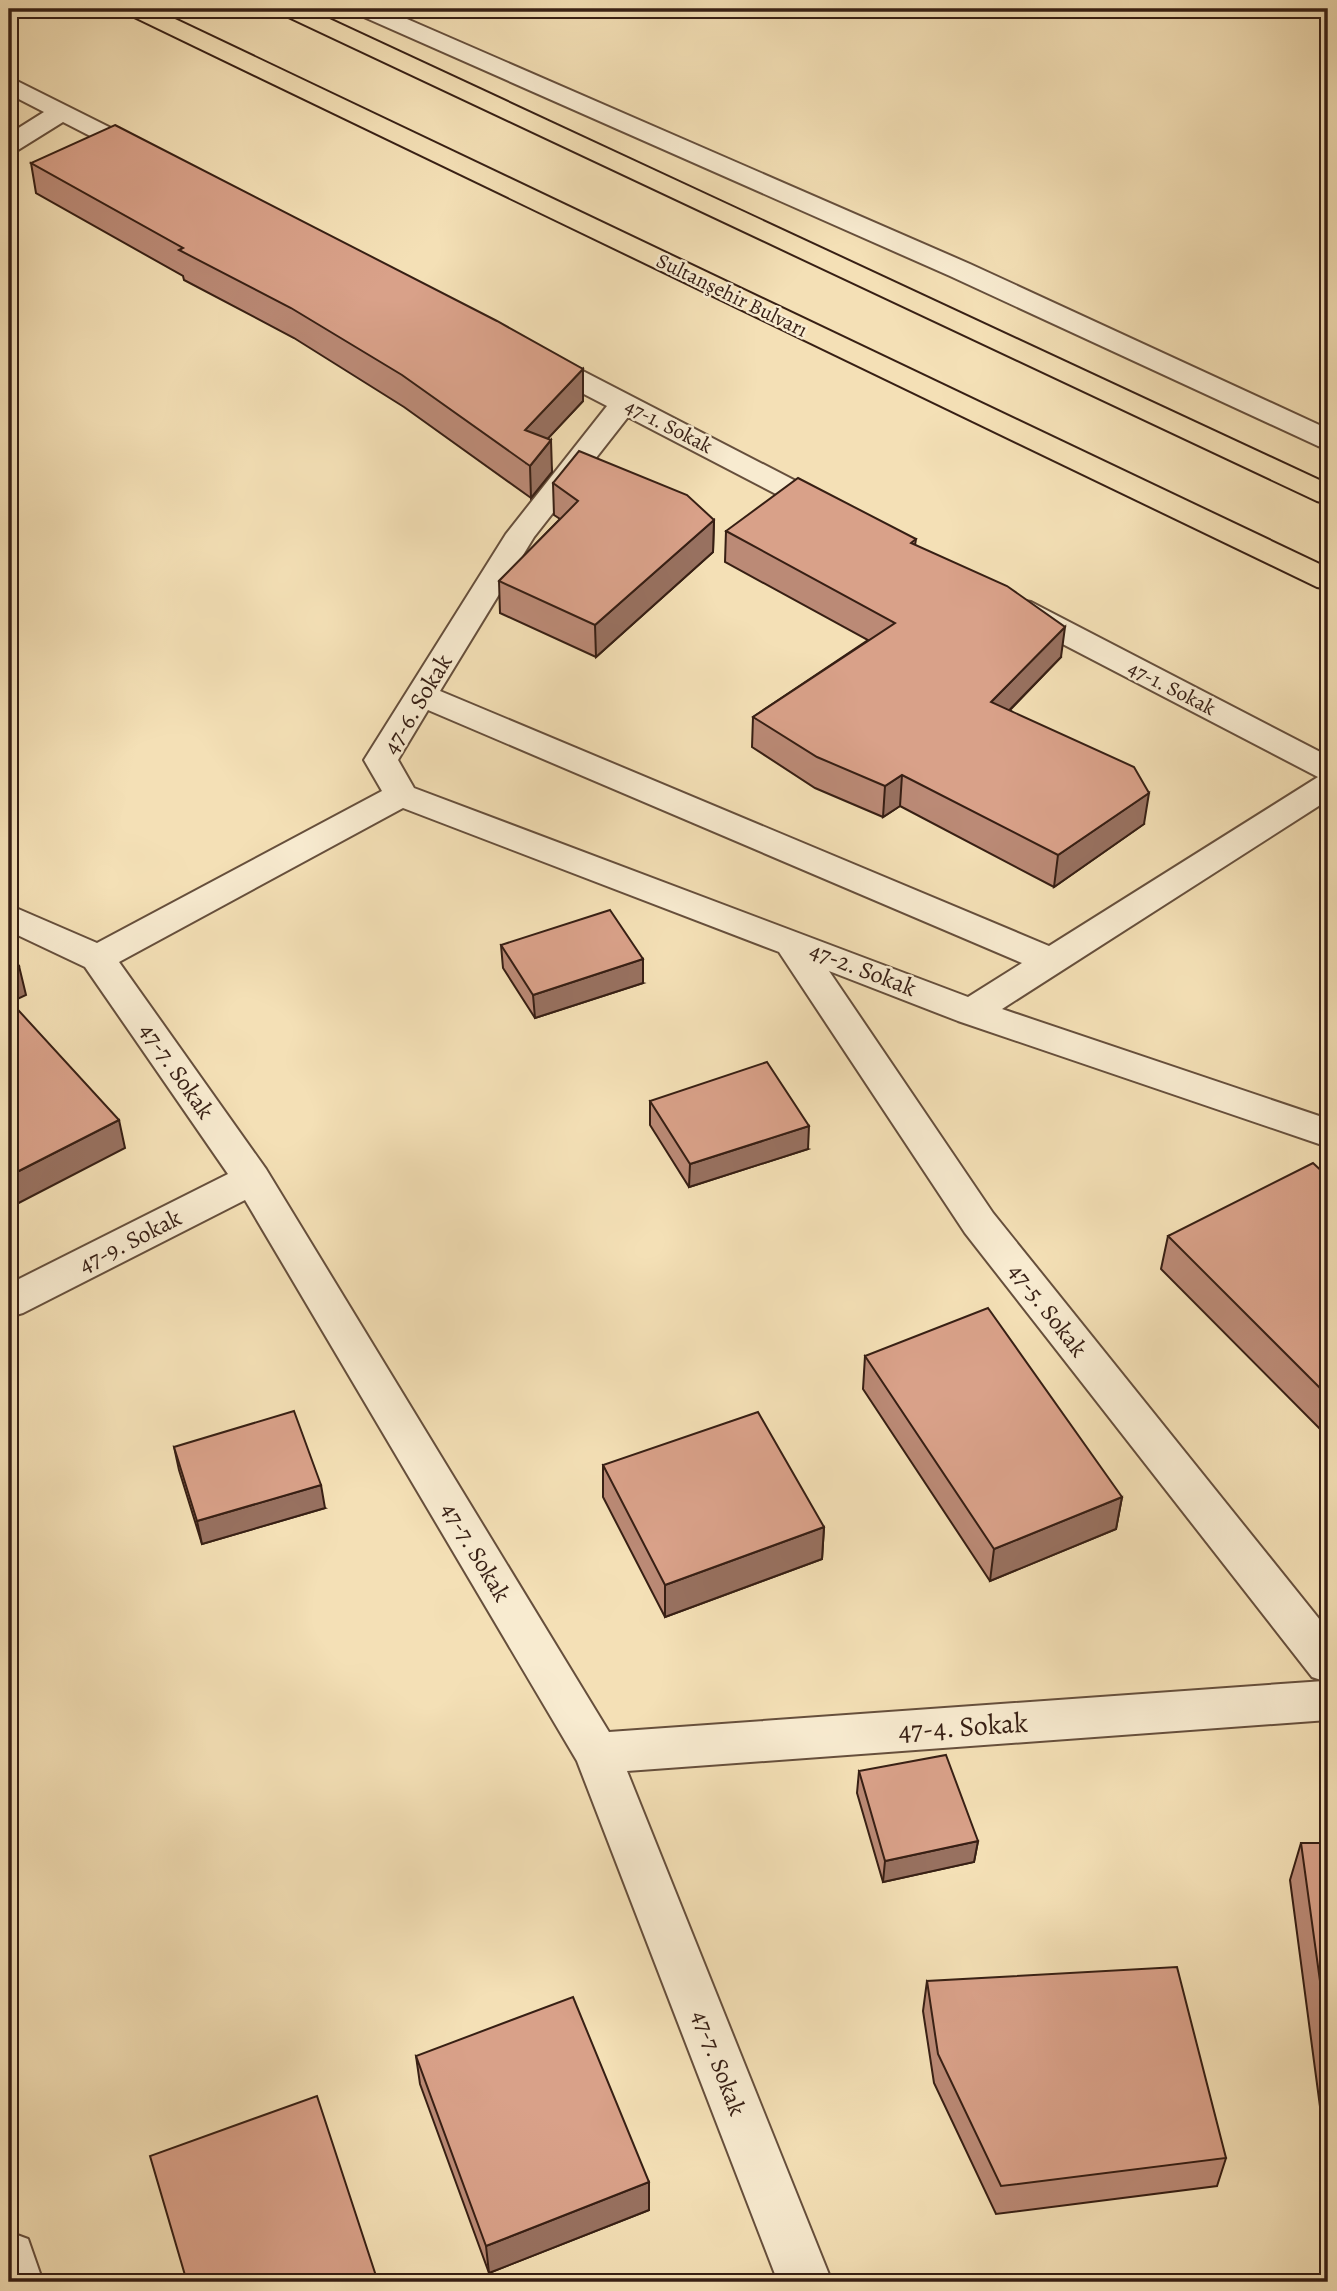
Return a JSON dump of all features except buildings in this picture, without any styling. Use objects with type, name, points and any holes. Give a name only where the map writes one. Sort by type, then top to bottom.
[{"type":"highway","name":"Sultanşehir Bulvarı","points":[[136,9],[1328,580]]},
{"type":"highway","points":[[290,9],[1328,495]]},
{"type":"street","points":[[365,9],[947,264],[1328,440]]},
{"type":"street","points":[[9,84],[172,169]]},
{"type":"street","points":[[9,145],[62,111]]},
{"type":"street","name":"47-1. Sokak","points":[[514,346],[859,525]]},
{"type":"street","name":"47-6. Sokak","points":[[98,958],[401,795],[381,760],[521,534],[624,403]]},
{"type":"street","name":"47-1. Sokak","points":[[995,596],[1328,769]]},
{"type":"street","points":[[421,695],[1051,961]]},
{"type":"street","points":[[971,1012],[1328,785]]},
{"type":"street","name":"47-2. Sokak","points":[[401,795],[971,1012],[1328,1133]]},
{"type":"street","points":[[9,917],[98,958]]},
{"type":"street","name":"47-5. Sokak","points":[[790,941],[979,1223],[1328,1663]]},
{"type":"street","name":"47-7. Sokak","points":[[98,958],[252,1179],[597,1753],[805,2282]]},
{"type":"street","name":"47-9. Sokak","points":[[9,1302],[252,1179]]},
{"type":"street","name":"47-4. Sokak","points":[[597,1753],[1328,1700]]},
{"type":"street","points":[[9,2258],[16,2282]]}]
